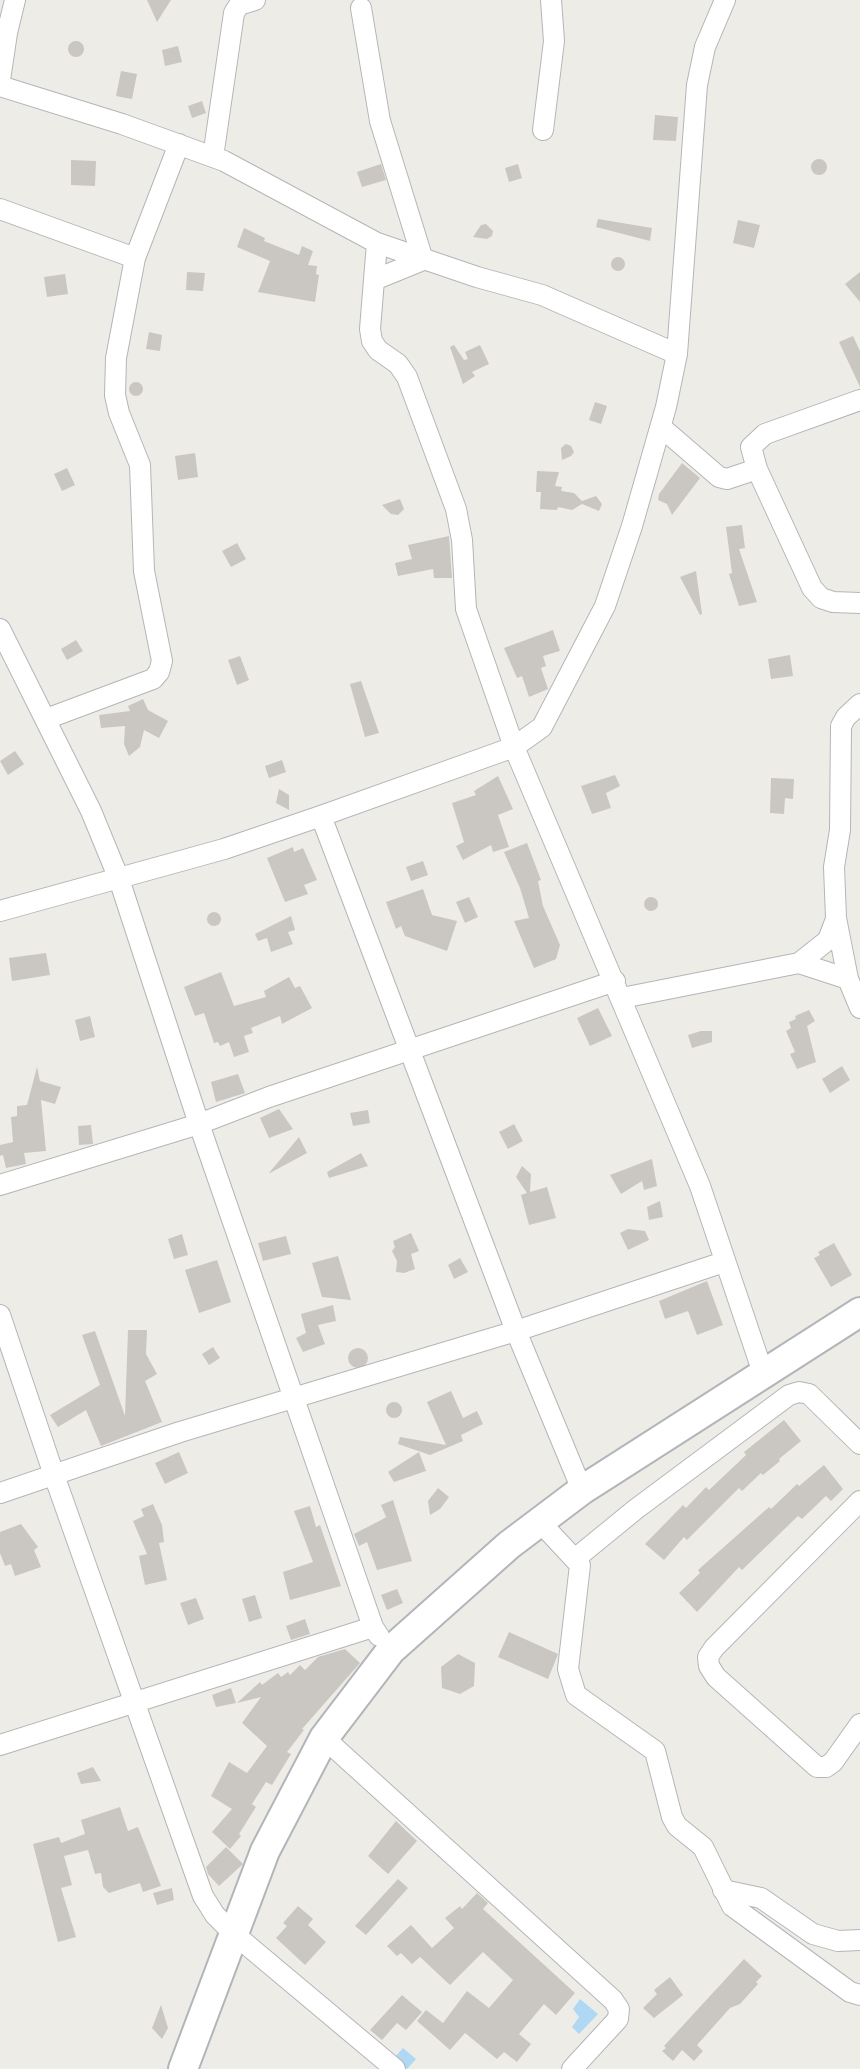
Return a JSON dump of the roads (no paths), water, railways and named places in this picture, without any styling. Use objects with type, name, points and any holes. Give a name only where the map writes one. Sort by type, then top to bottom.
[{"type":"main road","points":[[183,2069],[265,1851],[324,1738],[391,1650],[509,1545],[582,1490],[860,1312]]},
{"type":"street","points":[[213,157],[234,12],[239,5],[255,0]]},
{"type":"street","points":[[543,130],[554,40],[551,0]]},
{"type":"street","points":[[0,911],[224,849],[514,747],[543,727],[604,606],[632,526],[661,427],[677,354],[697,85],[705,47],[725,0]]},
{"type":"street","points":[[0,80],[11,2]]},
{"type":"street","points":[[361,8],[380,121],[423,260]]},
{"type":"street","points":[[0,86],[122,123],[213,157],[377,243],[423,260],[542,295],[677,354]]},
{"type":"street","points":[[46,719],[153,679],[159,672],[162,661],[144,571],[140,465],[119,413],[115,394],[116,358],[135,258],[179,144]]},
{"type":"street","points":[[0,209],[135,258]]},
{"type":"street","points":[[377,243],[370,329],[372,341],[378,350],[404,370],[456,509],[462,540],[466,609],[514,747],[619,989],[700,1186],[763,1373]]},
{"type":"street","points":[[374,280],[423,260]]},
{"type":"street","points":[[860,400],[765,434],[752,447],[757,469],[812,588],[821,598],[833,602],[860,603]]},
{"type":"street","points":[[661,427],[719,477],[727,479],[757,469]]},
{"type":"street","points":[[2,636],[91,811],[119,879],[199,1124],[373,1627],[391,1650]]},
{"type":"street","points":[[860,704],[846,717],[841,726],[840,830],[834,867],[836,918],[848,980],[860,1008]]},
{"type":"street","points":[[321,816],[516,1331],[582,1490]]},
{"type":"street","points":[[799,963],[828,940],[836,918]]},
{"type":"street","points":[[0,1185],[199,1124],[269,1097],[409,1052],[619,989],[799,963],[848,980]]},
{"type":"street","points":[[0,1493],[180,1432],[516,1331],[724,1262]]},
{"type":"street","points":[[0,1314],[54,1475],[203,1896],[215,1915],[234,1934],[395,2069]]},
{"type":"street","points":[[576,1558],[629,1515],[789,1395],[799,1392],[809,1394],[860,1444]]},
{"type":"street","points":[[860,1501],[714,1648],[708,1657],[709,1666],[716,1677],[817,1767],[826,1767],[833,1762],[860,1724]]},
{"type":"street","points":[[540,1522],[576,1558],[580,1565],[568,1669],[576,1695],[655,1751],[672,1817],[677,1826],[704,1847],[732,1906],[850,1992],[860,1995]]},
{"type":"street","points":[[0,1745],[373,1627]]},
{"type":"street","points":[[324,1738],[613,2000],[619,2009],[618,2019],[572,2069]]},
{"type":"street","points":[[723,1890],[761,1898],[813,1934],[838,1941],[860,1940]]},
{"type":"water","points":[[580,1999],[598,2014],[579,2034],[572,2027],[579,2017],[573,2009]]},
{"type":"water","points":[[403,2048],[416,2059],[407,2069],[394,2058]]}]
